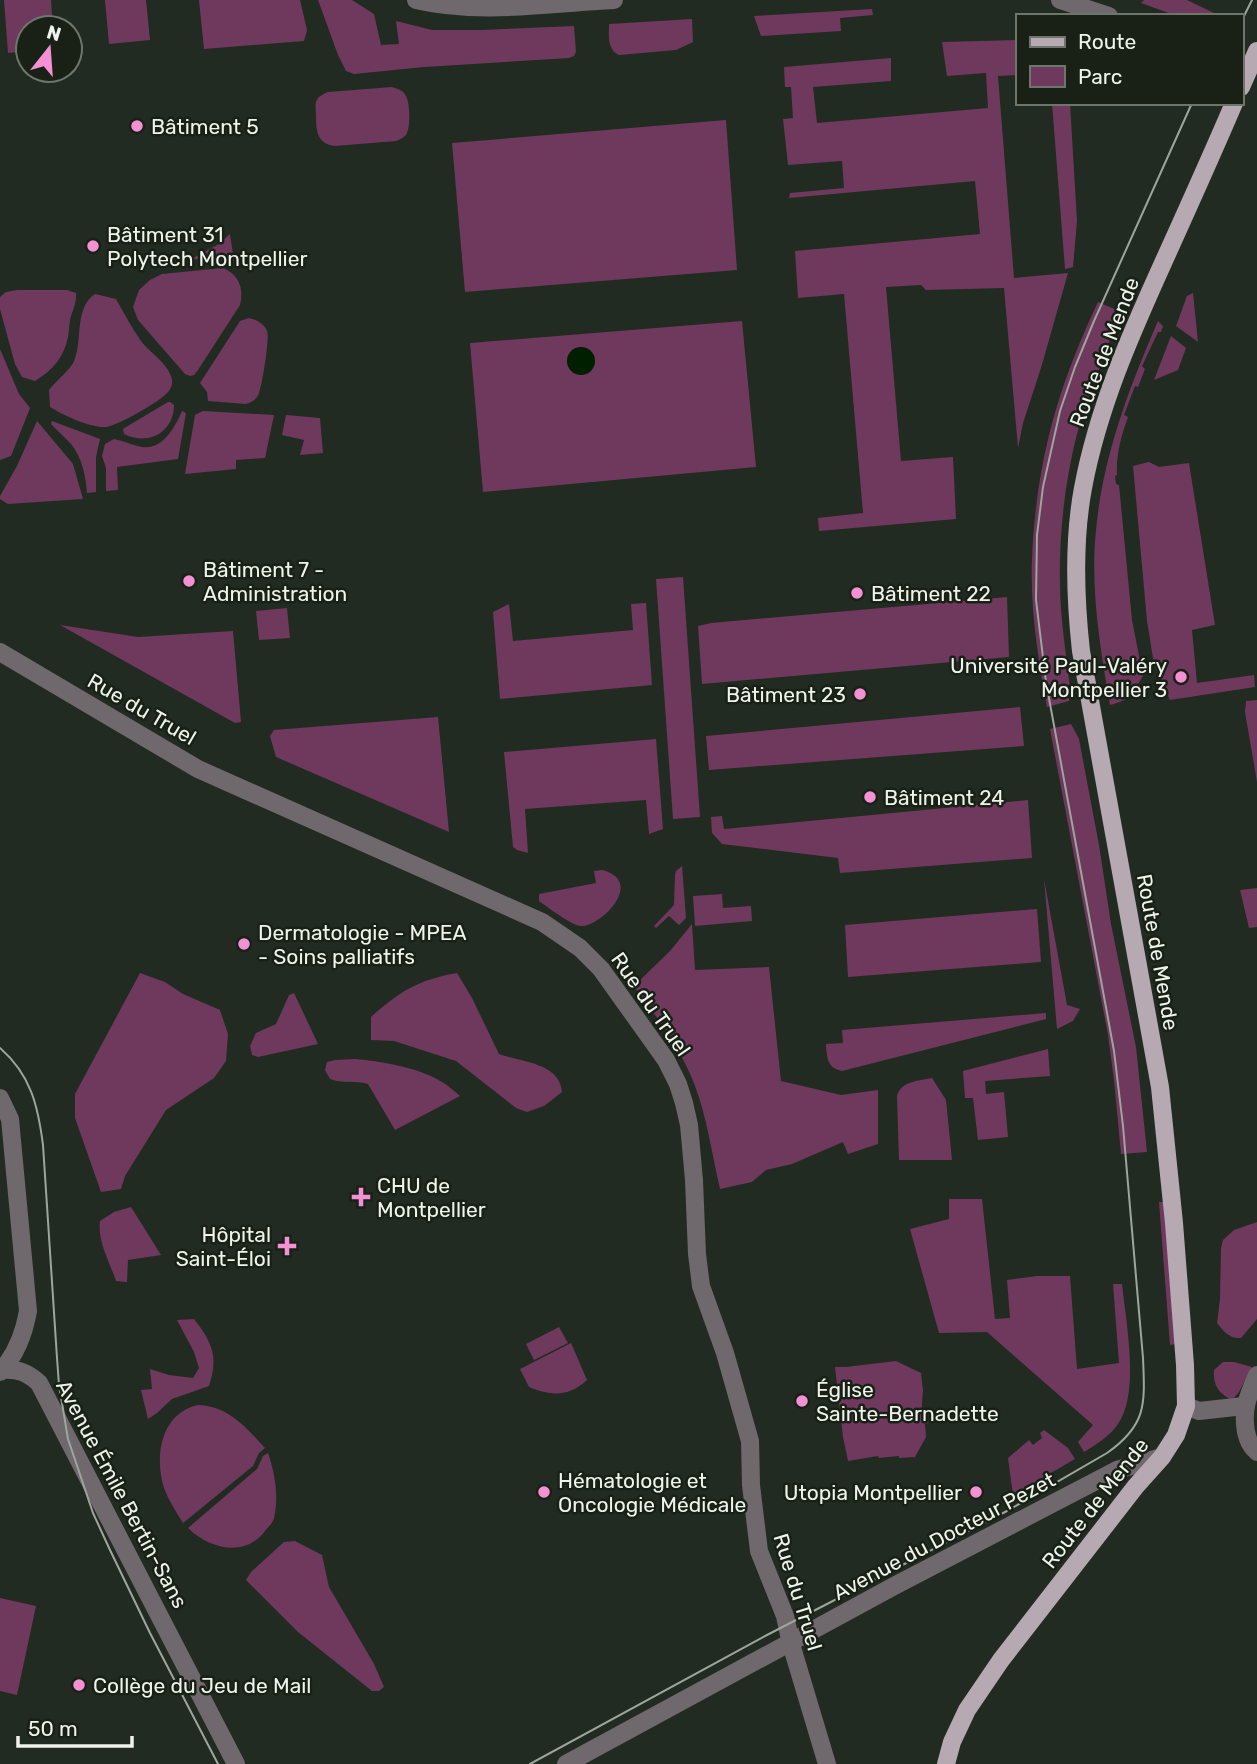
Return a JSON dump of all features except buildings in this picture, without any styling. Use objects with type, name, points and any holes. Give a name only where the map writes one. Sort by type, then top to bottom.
[{"type":"main road","points":[[1245,67],[1257,51]]},
{"type":"main road","name":"Route de Mende","points":[[946,1764],[952,1742],[967,1710],[1001,1660],[1161,1457],[1176,1435],[1186,1406],[1175,1236],[1160,1087],[1081,652],[1075,570],[1082,490],[1108,393],[1233,105]]},
{"type":"street","points":[[416,0],[458,7],[614,0]]},
{"type":"street","points":[[1060,0],[1103,14]]},
{"type":"street","name":"Rue du Truel","points":[[0,652],[198,769],[542,922],[580,948],[601,969],[666,1060],[684,1103],[691,1148],[701,1286],[725,1353],[750,1441],[751,1485],[759,1551],[785,1616],[827,1764]]},
{"type":"street","name":"Avenue Émile Bertin-Sans","points":[[0,1098],[10,1119],[28,1311],[23,1335],[1,1371]]},
{"type":"street","name":"Avenue Émile Bertin-Sans","points":[[1,1371],[20,1370],[30,1374],[39,1383],[236,1764]]},
{"type":"street","points":[[1256,1380],[1244,1406],[1244,1422],[1247,1438],[1257,1452]]},
{"type":"street","points":[[1186,1406],[1199,1411],[1244,1406]]},
{"type":"street","name":"Avenue du Docteur Pezet","points":[[566,1764],[1117,1470],[1161,1457]]},
{"type":"green space","points":[[4,0],[51,0],[52,14],[14,14],[14,52],[8,53]]},
{"type":"green space","points":[[105,0],[146,0],[150,40],[109,44]]},
{"type":"green space","points":[[199,0],[300,0],[307,30],[304,41],[204,49]]},
{"type":"green space","points":[[318,0],[352,0],[374,14],[381,45],[399,44],[396,21],[432,30],[574,26],[576,52],[569,58],[354,74],[346,71],[338,55]]},
{"type":"green space","points":[[1144,0],[1187,0],[1216,14],[1171,14],[1141,3]]},
{"type":"green space","points":[[872,9],[873,15],[840,18],[841,31],[761,36],[754,16]]},
{"type":"green space","points":[[692,19],[693,42],[676,50],[619,55],[611,46],[609,24]]},
{"type":"green space","points":[[1016,40],[1016,75],[998,76],[1014,278],[1068,273],[1018,448],[1004,288],[926,290],[921,285],[886,287],[901,461],[953,457],[956,519],[819,531],[818,518],[863,513],[844,294],[798,298],[795,251],[980,234],[975,181],[789,198],[790,193],[844,188],[842,161],[788,165],[783,119],[793,118],[791,87],[785,87],[784,67],[891,58],[891,81],[813,87],[817,123],[988,108],[986,73],[947,76],[942,42]]},
{"type":"green space","points":[[392,87],[402,91],[407,99],[409,121],[408,132],[404,137],[396,141],[335,146],[321,140],[317,131],[316,106],[320,96],[328,92]]},
{"type":"green space","points":[[1052,105],[1070,105],[1077,221],[1073,267],[1065,269]]},
{"type":"green space","points":[[726,120],[737,270],[465,292],[452,143]]},
{"type":"green space","points":[[230,234],[234,261],[191,259],[219,244]]},
{"type":"green space","points":[[223,268],[233,274],[239,283],[240,305],[198,370],[190,376],[185,374],[138,320],[133,307],[139,290],[162,274]]},
{"type":"green space","points":[[67,290],[76,293],[64,351],[52,368],[35,381],[22,377],[15,364],[0,309],[0,297],[6,292]]},
{"type":"green space","points":[[1193,293],[1198,342],[1176,326],[1187,296]]},
{"type":"green space","points":[[95,294],[116,299],[141,341],[167,368],[172,381],[168,392],[156,402],[106,427],[85,423],[50,407],[49,390],[74,361],[84,307]]},
{"type":"green space","points":[[1098,302],[1119,311],[1081,420],[1069,470],[1060,564],[1069,701],[1047,707],[1032,596],[1037,501],[1047,443],[1057,406]]},
{"type":"green space","points":[[249,318],[262,324],[268,335],[264,372],[258,395],[246,404],[208,401],[207,392],[200,383],[240,321]]},
{"type":"green space","points":[[742,321],[756,467],[483,492],[470,343]]},
{"type":"green space","points":[[1158,321],[1163,326],[1161,332],[1158,332],[1142,366],[1145,369],[1124,415],[1128,417],[1115,476],[1116,484],[1119,485],[1132,620],[1143,676],[1127,698],[1110,705],[1095,596],[1094,552],[1099,503],[1119,423]]},
{"type":"green space","points":[[1171,336],[1186,348],[1178,370],[1154,380]]},
{"type":"green space","points":[[0,349],[19,394],[30,408],[11,456],[0,460]]},
{"type":"green space","points":[[168,402],[174,405],[173,415],[164,430],[142,438],[124,434],[123,429]]},
{"type":"green space","points":[[182,411],[186,413],[178,459],[117,467],[118,490],[106,491],[106,468],[102,456],[105,444],[114,439],[142,447],[156,445],[172,430]]},
{"type":"green space","points":[[203,411],[274,415],[265,458],[236,460],[236,469],[185,474],[195,415]]},
{"type":"green space","points":[[286,415],[320,418],[323,453],[300,455],[304,440],[282,435]]},
{"type":"green space","points":[[37,421],[73,464],[83,499],[8,504],[0,499]]},
{"type":"green space","points":[[52,421],[100,439],[96,457],[96,492],[87,493],[81,461],[71,444],[51,424]]},
{"type":"green space","points":[[1149,462],[1159,467],[1189,463],[1215,625],[1192,630],[1197,683],[1254,675],[1255,687],[1170,700],[1154,664],[1147,621],[1133,466]]},
{"type":"green space","points":[[683,577],[700,817],[673,819],[656,579]]},
{"type":"green space","points":[[1007,597],[1009,657],[702,684],[698,626]]},
{"type":"green space","points":[[646,603],[652,685],[500,699],[493,612],[509,604],[513,641],[633,630],[631,604]]},
{"type":"green space","points":[[287,608],[290,638],[259,640],[256,611]]},
{"type":"green space","points":[[60,625],[138,637],[233,631],[241,722],[235,723]]},
{"type":"green space","points":[[1257,700],[1257,782],[1245,712],[1246,701]]},
{"type":"green space","points":[[1020,707],[1024,746],[709,770],[706,736]]},
{"type":"green space","points":[[438,717],[449,832],[276,757],[270,736],[274,730]]},
{"type":"green space","points":[[1071,724],[1079,739],[1111,924],[1136,1047],[1147,1152],[1121,1154],[1108,1035],[1050,729]]},
{"type":"green space","points":[[656,739],[663,829],[649,834],[646,800],[525,809],[528,853],[513,847],[504,752]]},
{"type":"green space","points":[[1028,800],[1032,858],[840,873],[838,858],[722,844],[712,833],[711,817],[722,816],[724,829]]},
{"type":"green space","points":[[682,866],[686,918],[679,925],[669,916],[656,928],[654,926],[674,905],[675,875]]},
{"type":"green space","points":[[602,870],[615,876],[620,884],[620,893],[608,912],[589,924],[581,926],[572,923],[539,901],[539,894],[596,883],[594,871]]},
{"type":"green space","points":[[1044,879],[1067,1005],[1080,1009],[1073,1021],[1057,1029]]},
{"type":"green space","points":[[1257,888],[1257,927],[1249,928],[1240,890]]},
{"type":"green space","points":[[722,894],[723,908],[751,906],[752,921],[695,926],[693,896]]},
{"type":"green space","points":[[1037,909],[1041,962],[848,977],[845,925]]},
{"type":"green space","points":[[692,924],[695,970],[769,967],[781,1081],[841,1095],[878,1090],[878,1144],[848,1154],[843,1142],[792,1164],[766,1170],[752,1182],[720,1189],[706,1122],[694,1083],[675,1045],[634,986],[670,951]]},
{"type":"green space","points":[[140,973],[165,982],[183,994],[220,1010],[228,1034],[226,1061],[214,1078],[166,1110],[125,1176],[121,1189],[101,1192],[75,1118],[75,1094]]},
{"type":"green space","points":[[457,973],[499,1054],[547,1069],[560,1082],[562,1092],[544,1106],[527,1112],[516,1108],[456,1061],[394,1041],[371,1040],[371,1017],[391,1000],[420,983]]},
{"type":"green space","points":[[294,993],[318,1044],[258,1057],[252,1055],[250,1046],[256,1033],[276,1024],[289,995]]},
{"type":"green space","points":[[1046,1013],[1046,1019],[842,1071],[833,1067],[828,1058],[826,1044],[843,1043],[842,1030]]},
{"type":"green space","points":[[1048,1049],[1050,1076],[985,1081],[986,1094],[1004,1092],[1008,1137],[978,1140],[973,1098],[965,1098],[963,1071]]},
{"type":"green space","points":[[355,1059],[412,1069],[433,1077],[460,1096],[395,1130],[368,1084],[330,1079],[325,1070],[327,1062]]},
{"type":"green space","points":[[932,1078],[946,1100],[952,1160],[899,1160],[899,1091],[916,1081]]},
{"type":"green space","points":[[949,1199],[982,1199],[995,1319],[1010,1318],[1007,1280],[1070,1276],[1077,1369],[1119,1363],[1113,1284],[1122,1284],[1130,1357],[1125,1411],[1115,1428],[1103,1440],[1084,1452],[1078,1442],[1093,1425],[987,1332],[939,1333],[910,1229],[949,1219]]},
{"type":"green space","points":[[1159,1202],[1164,1202],[1176,1344],[1170,1345]]},
{"type":"green space","points":[[131,1207],[161,1255],[128,1260],[127,1282],[116,1281],[102,1244],[100,1221],[114,1212]]},
{"type":"green space","points":[[1257,1222],[1257,1319],[1241,1338],[1237,1338],[1228,1334],[1217,1323],[1221,1248],[1223,1240],[1234,1230]]},
{"type":"green space","points":[[194,1319],[212,1350],[213,1367],[209,1386],[172,1399],[148,1419],[141,1390],[152,1389],[150,1369],[193,1378],[199,1368],[194,1352],[177,1320]]},
{"type":"green space","points":[[559,1327],[568,1343],[534,1360],[526,1344]]},
{"type":"green space","points":[[571,1343],[587,1380],[573,1390],[560,1393],[529,1387],[520,1369]]},
{"type":"green space","points":[[896,1361],[921,1373],[921,1418],[927,1418],[926,1437],[915,1457],[878,1456],[848,1461],[835,1367]]},
{"type":"green space","points":[[1223,1362],[1252,1367],[1232,1400],[1217,1388],[1214,1380],[1214,1370]]},
{"type":"green space","points":[[198,1405],[218,1409],[236,1419],[265,1448],[259,1453],[253,1466],[183,1523],[164,1488],[161,1450],[168,1426],[186,1410]]},
{"type":"green space","points":[[1044,1430],[1068,1448],[1075,1459],[1013,1495],[1008,1458],[1029,1440],[1033,1445],[1042,1438],[1040,1433]]},
{"type":"green space","points":[[268,1453],[276,1485],[275,1510],[273,1522],[257,1539],[247,1545],[227,1548],[206,1541],[188,1528],[257,1469],[263,1456]]},
{"type":"green space","points":[[295,1541],[322,1555],[329,1587],[374,1664],[384,1687],[379,1691],[372,1691],[298,1632],[246,1580],[251,1572],[284,1542]]},
{"type":"green space","points":[[0,1598],[36,1606],[17,1695],[0,1691]]},
{"type":"shaded area","points":[[581,347],[591,351],[595,361],[591,371],[581,375],[571,371],[567,361],[571,351]]},
{"type":"tram line","points":[[1243,18],[1252,0]]},
{"type":"tram line","points":[[530,1764],[767,1635],[1007,1511],[1107,1453],[1130,1433],[1141,1412],[1144,1388],[1143,1358],[1123,1126],[1114,1051],[1046,682],[1036,600],[1037,535],[1043,487],[1060,411],[1075,367],[1191,105]]},
{"type":"tram line","points":[[0,1048],[11,1058],[26,1080],[41,1131],[59,1385],[68,1439],[93,1513],[110,1550],[218,1764]]},
{"type":"place","name":"Bâtiment 5","points":[[137,126]]},
{"type":"place","name":"Bâtiment 31 Polytech Montpellier","points":[[93,246]]},
{"type":"place","name":"Bâtiment 7 - Administration","points":[[189,581]]},
{"type":"place","name":"Bâtiment 22","points":[[857,593]]},
{"type":"place","name":"Université Paul-Valéry Montpellier 3","points":[[1181,677]]},
{"type":"place","name":"Bâtiment 23","points":[[860,694]]},
{"type":"place","name":"Bâtiment 24","points":[[870,797]]},
{"type":"place","name":"Dermatologie - MPEA - Soins palliatifs","points":[[244,944]]},
{"type":"place","name":"CHU de Montpellier","points":[[361,1197]]},
{"type":"place","name":"Hôpital Saint-Éloi","points":[[287,1246]]},
{"type":"place","name":"Église Sainte-Bernadette","points":[[802,1401]]},
{"type":"place","name":"Hématologie et Oncologie Médicale","points":[[544,1492]]},
{"type":"place","name":"Utopia Montpellier","points":[[976,1492]]},
{"type":"place","name":"Collège du Jeu de Mail","points":[[79,1685]]}]
